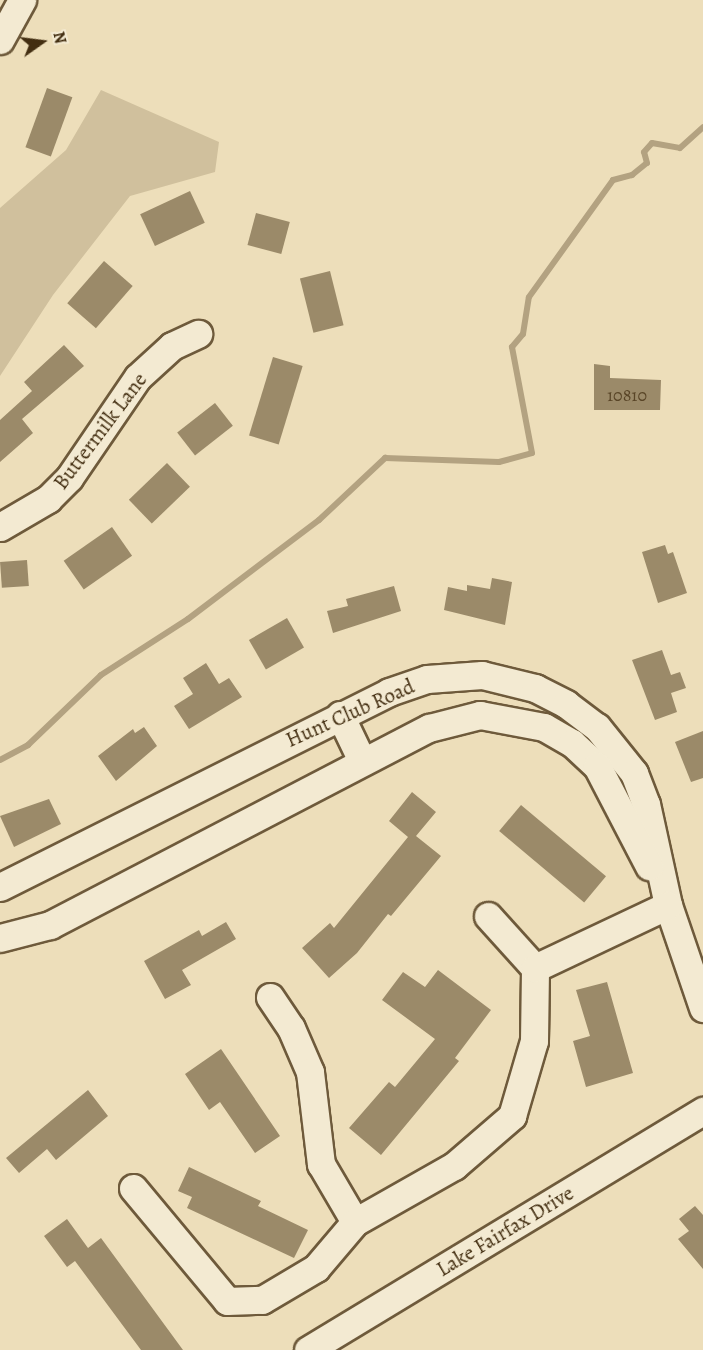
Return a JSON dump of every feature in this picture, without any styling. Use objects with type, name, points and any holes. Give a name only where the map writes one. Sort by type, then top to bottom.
[{"type":"street","points":[[0,40],[22,0]]},
{"type":"street","name":"Buttermilk Lane","points":[[0,527],[48,499],[69,478],[138,378],[172,346],[198,334]]},
{"type":"street","name":"Hunt Club Road","points":[[0,887],[339,715],[427,679],[459,674],[506,679],[566,704],[597,727],[634,773],[646,804],[668,905],[703,1008]]},
{"type":"street","points":[[339,715],[362,761]]},
{"type":"street","name":"Hunt Club Road","points":[[0,938],[50,925],[362,761],[429,728],[458,719],[501,717],[544,727],[572,743],[597,766],[668,905]]},
{"type":"street","points":[[535,968],[668,905]]},
{"type":"street","points":[[133,1188],[227,1301],[262,1300],[316,1268],[355,1222],[454,1166],[512,1116],[534,1041],[535,968],[488,916]]},
{"type":"street","points":[[270,997],[291,1028],[310,1072],[321,1164],[355,1222]]},
{"type":"street","name":"Lake Fairfax Drive","points":[[308,1350],[703,1111]]},
{"type":"shaded area","points":[[101,90],[219,142],[215,172],[130,196],[53,295],[0,376],[0,208],[66,150]]},
{"type":"building","points":[[47,88],[72,97],[51,156],[25,147]]},
{"type":"building","points":[[190,191],[205,223],[155,246],[140,214]]},
{"type":"building","points":[[256,213],[290,222],[281,254],[247,245]]},
{"type":"building","points":[[104,261],[133,286],[96,328],[67,303]]},
{"type":"building","points":[[330,271],[344,325],[313,333],[300,278]]},
{"type":"building","points":[[64,345],[84,366],[22,419],[33,433],[0,462],[0,420],[32,391],[24,382]]},
{"type":"building","points":[[273,357],[303,366],[279,444],[249,435]]},
{"type":"building","points":[[594,364],[610,366],[610,378],[661,380],[660,410],[594,410]]},
{"type":"building","points":[[215,403],[233,426],[195,455],[177,433]]},
{"type":"building","points":[[167,463],[190,487],[152,524],[129,500]]},
{"type":"building","points":[[112,527],[132,556],[84,590],[64,561]]},
{"type":"building","points":[[665,545],[668,554],[673,552],[687,593],[658,603],[642,552]]},
{"type":"building","points":[[27,560],[29,586],[2,588],[0,562]]},
{"type":"building","points":[[492,578],[512,582],[505,625],[444,610],[448,587],[467,591],[467,585],[490,589]]},
{"type":"building","points":[[394,586],[401,611],[333,633],[327,611],[348,606],[346,599]]},
{"type":"building","points":[[287,618],[304,647],[266,669],[249,640]]},
{"type":"building","points":[[662,650],[671,675],[680,672],[686,688],[671,693],[677,712],[655,720],[632,660]]},
{"type":"building","points":[[206,663],[219,684],[229,678],[242,697],[189,729],[174,706],[193,694],[183,678]]},
{"type":"building","points":[[144,727],[157,746],[116,781],[98,756],[133,729],[135,733]]},
{"type":"building","points":[[703,731],[703,778],[691,782],[675,742]]},
{"type":"building","points":[[412,792],[436,812],[416,836],[441,856],[391,916],[388,914],[357,953],[329,978],[302,948],[330,923],[334,928],[408,837],[389,821]]},
{"type":"building","points":[[49,799],[61,824],[14,847],[0,816]]},
{"type":"building","points":[[521,805],[606,876],[584,902],[499,831]]},
{"type":"building","points":[[226,922],[236,939],[182,970],[191,985],[165,999],[144,961],[199,930],[202,936]]},
{"type":"building","points":[[438,970],[491,1010],[455,1058],[459,1061],[381,1155],[349,1128],[389,1082],[395,1087],[435,1039],[382,1000],[403,972],[425,987]]},
{"type":"building","points":[[607,982],[633,1073],[586,1087],[573,1041],[590,1036],[576,990]]},
{"type":"building","points":[[221,1049],[280,1136],[255,1153],[220,1102],[209,1110],[185,1074]]},
{"type":"building","points":[[88,1090],[108,1116],[56,1160],[47,1149],[19,1173],[6,1158]]},
{"type":"building","points":[[189,1167],[261,1201],[258,1206],[308,1230],[294,1258],[187,1208],[192,1197],[178,1191]]},
{"type":"building","points":[[695,1206],[703,1215],[703,1269],[678,1239],[689,1231],[679,1219]]},
{"type":"building","points":[[67,1219],[88,1248],[101,1238],[183,1350],[141,1350],[75,1261],[67,1267],[44,1236]]},
{"type":"waterway","points":[[0,760],[28,745],[101,675],[188,619],[319,520],[385,458],[499,462],[532,453],[512,347],[523,334],[529,297],[613,180],[632,175],[647,163],[644,152],[652,143],[680,148],[703,127]]}]
